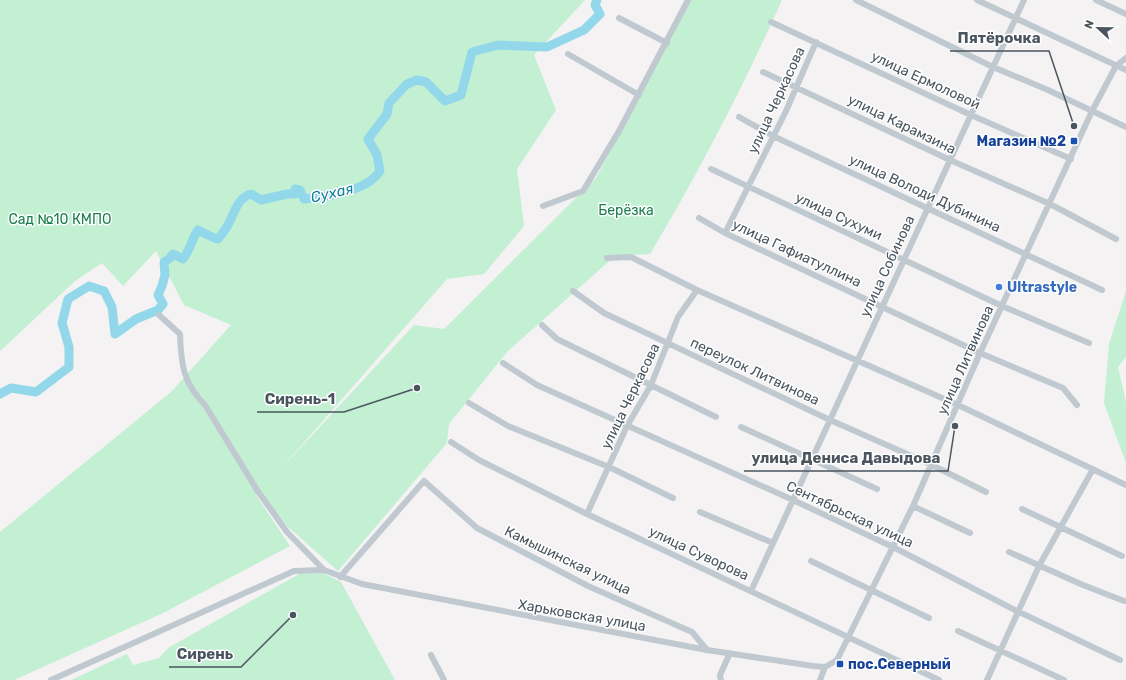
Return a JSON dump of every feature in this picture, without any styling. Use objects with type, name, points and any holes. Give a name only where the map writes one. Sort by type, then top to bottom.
[{"type":"street","points":[[543,206],[583,191],[639,95],[688,0]]},
{"type":"street","points":[[856,0],[993,67],[1126,127]]},
{"type":"street","points":[[977,0],[1126,70]]},
{"type":"street","name":"улица Собинова","points":[[750,591],[1024,0]]},
{"type":"street","points":[[1096,0],[1126,14]]},
{"type":"street","points":[[619,18],[667,42]]},
{"type":"street","name":"улица Ермоловой","points":[[772,22],[971,115],[1071,159]]},
{"type":"street","name":"улица Черкасова","points":[[725,233],[797,86],[816,42]]},
{"type":"street","points":[[568,54],[639,95]]},
{"type":"street","name":"улица Литвинова","points":[[825,667],[837,660],[850,637],[932,465],[980,353],[1092,111],[1116,66],[1126,58]]},
{"type":"street","name":"улица Карамзина","points":[[764,72],[797,86],[950,160],[1050,204],[1116,239]]},
{"type":"street","name":"улица Володи Дубинина","points":[[739,117],[773,136],[928,207],[1102,290]]},
{"type":"street","name":"улица Сухуми","points":[[711,169],[1002,306],[1089,343]]},
{"type":"street","name":"улица Гафиатуллина","points":[[699,218],[725,233],[980,353],[1063,388],[1077,405]]},
{"type":"street","points":[[607,258],[631,257],[698,290],[856,362],[958,405],[1126,485]]},
{"type":"street","name":"переулок Литвинова","points":[[573,290],[604,313],[830,420],[932,465],[986,492]]},
{"type":"street","name":"улица Черкасова","points":[[587,514],[628,426],[650,385],[678,318],[698,290]]},
{"type":"street","points":[[159,315],[180,334],[182,364],[195,395],[205,405],[257,490],[287,532],[324,570]]},
{"type":"street","points":[[542,325],[557,339],[716,417]]},
{"type":"street","name":"Сентябрьская улица","points":[[504,363],[537,385],[793,500],[893,547],[1017,611],[1120,660]]},
{"type":"street","points":[[469,403],[508,426],[609,467],[673,498]]},
{"type":"street","points":[[741,427],[877,489]]},
{"type":"street","name":"улица Суворова","points":[[451,442],[479,460],[587,514],[939,680]]},
{"type":"street","points":[[987,680],[1017,611],[1039,566],[1093,469]]},
{"type":"street","name":"Камышинская улица","points":[[340,577],[424,481],[477,528],[588,586],[692,632],[707,650]]},
{"type":"street","points":[[913,506],[970,533]]},
{"type":"street","points":[[1022,509],[1122,556]]},
{"type":"street","points":[[700,512],[773,542]]},
{"type":"street","points":[[1009,552],[1124,601]]},
{"type":"street","points":[[811,561],[929,618]]},
{"type":"street","points":[[51,680],[294,571],[324,570]]},
{"type":"street","name":"Харьковская улица","points":[[324,570],[340,577],[377,587],[707,650],[730,652],[825,667]]},
{"type":"street","points":[[958,631],[1064,680]]},
{"type":"street","points":[[721,680],[720,675],[730,652]]},
{"type":"street","points":[[430,655],[444,680]]},
{"type":"street","points":[[820,680],[825,667]]},
{"type":"green space","points":[[0,0],[585,0],[534,55],[556,110],[517,169],[524,226],[484,274],[447,279],[279,471],[414,325],[444,329],[596,178],[689,0],[782,0],[720,129],[650,254],[615,256],[507,352],[449,424],[447,443],[338,571],[287,526],[260,492],[256,495],[290,546],[163,613],[14,680],[0,680],[0,532],[171,392],[231,325],[184,305],[156,251],[123,286],[102,263],[75,281],[0,351]]},
{"type":"green space","points":[[1126,291],[1126,357],[1118,367],[1126,402],[1126,463],[1104,403],[1109,344]]},
{"type":"green space","points":[[323,573],[341,582],[395,680],[71,680],[127,654],[133,665],[159,658],[168,648],[299,574]]},
{"type":"waterway","name":"Сухая","points":[[0,394],[11,388],[36,392],[69,367],[69,347],[62,323],[68,299],[89,286],[104,291],[112,307],[115,334],[136,319],[158,310],[163,304],[158,295],[165,275],[164,262],[173,254],[183,259],[198,230],[218,239],[228,225],[239,202],[246,196],[251,194],[261,200],[287,194],[295,194],[295,189],[300,190],[304,199],[335,195],[366,184],[380,171],[377,155],[368,139],[387,114],[389,103],[407,84],[417,80],[426,82],[445,101],[461,95],[472,52],[498,45],[547,47],[584,30],[600,14],[595,5],[597,0]]},
{"type":"place","name":"Пятёрочка","points":[[1074,126]]},
{"type":"place","name":"Магазин №2","points":[[1074,141]]},
{"type":"place","name":"Ultrastyle","points":[[999,287]]},
{"type":"place","name":"Сирень-1","points":[[417,388]]},
{"type":"place","name":"улица Дениса Давыдова","points":[[955,426]]},
{"type":"place","name":"Сирень","points":[[293,615]]},
{"type":"place","name":"пос.Северный","points":[[840,664]]},
{"type":"park label","name":"Берёзка","points":[[626,210]]},
{"type":"park label","name":"Сад №10 КМПО","points":[[60,219]]}]
